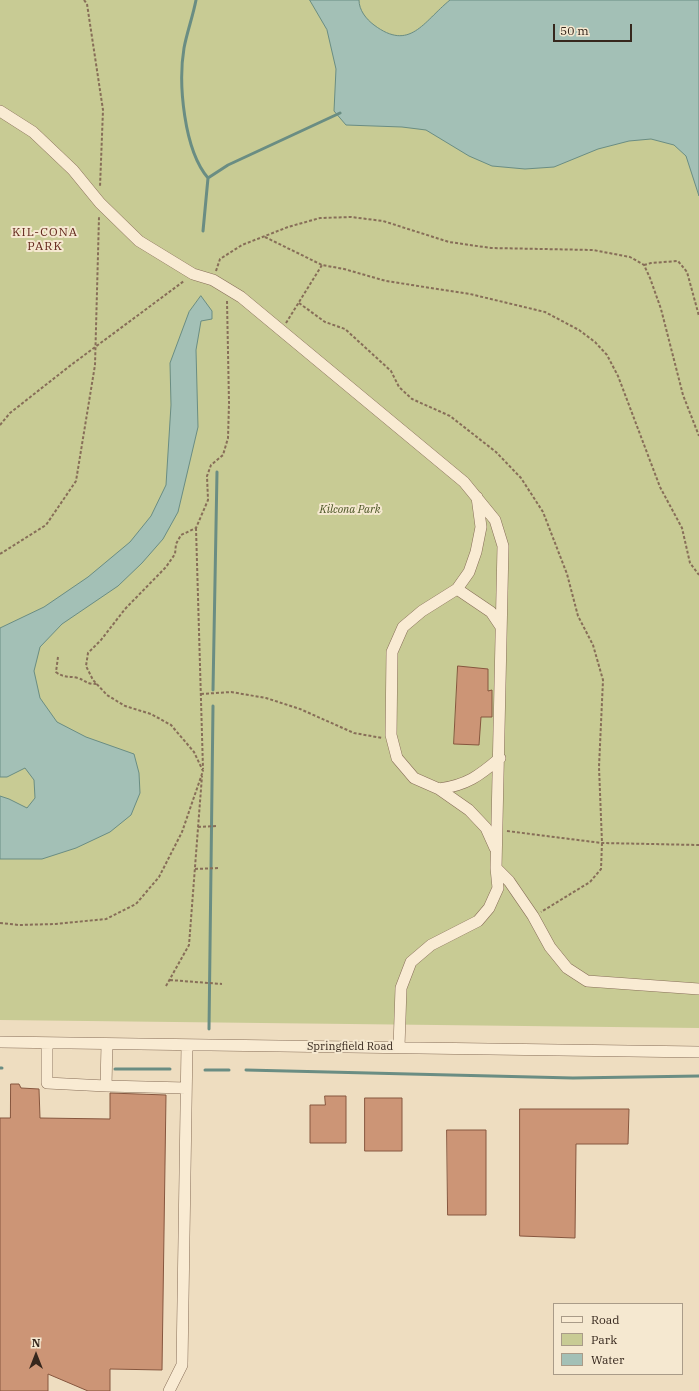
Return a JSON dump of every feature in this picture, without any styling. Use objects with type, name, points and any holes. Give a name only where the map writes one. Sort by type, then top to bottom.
[{"type":"street","points":[[0,111],[33,132],[73,170],[100,203],[139,241],[193,274],[214,280],[241,297],[464,482],[495,520],[503,546],[500,758],[496,850],[498,888],[489,908],[478,921],[431,946],[411,962],[401,988],[399,1047]]},
{"type":"street","points":[[477,497],[481,527],[476,552],[469,572],[457,589],[422,611],[403,627],[392,652],[391,735],[397,758],[414,778],[439,789],[469,810],[486,828],[496,850]]},
{"type":"street","points":[[457,589],[491,612],[501,627]]},
{"type":"street","points":[[439,789],[455,787],[470,781],[483,773],[500,758]]},
{"type":"street","points":[[496,868],[509,881],[533,916],[550,947],[568,968],[587,981],[699,989]]},
{"type":"street","name":"Springfield Road","points":[[0,1042],[699,1052]]},
{"type":"street","points":[[47,1043],[46,1083],[186,1088]]},
{"type":"street","points":[[106,1086],[107,1044]]},
{"type":"street","points":[[169,1391],[182,1365],[187,1045]]},
{"type":"path","points":[[0,554],[46,525],[76,482],[95,364],[103,110],[87,4],[84,0]]},
{"type":"path","points":[[214,280],[220,259],[242,245],[288,227],[320,218],[351,217],[383,221],[449,242],[491,248],[594,250],[630,257],[644,265],[650,278],[661,309],[683,395],[699,436]]},
{"type":"path","points":[[265,237],[322,265],[344,269],[386,281],[470,294],[545,312],[579,330],[595,342],[607,355],[618,376],[660,488],[682,528],[690,563],[699,575]]},
{"type":"path","points":[[644,265],[651,263],[678,262],[687,272],[699,316]]},
{"type":"path","points":[[282,330],[322,265]]},
{"type":"path","points":[[0,425],[10,413],[193,274]]},
{"type":"path","points":[[166,986],[189,945],[203,771],[196,528],[208,500],[207,476],[211,465],[223,455],[228,438],[229,368],[226,288]]},
{"type":"path","points":[[299,303],[325,322],[345,329],[391,371],[399,387],[412,399],[450,416],[496,452],[521,478],[542,512],[567,574],[578,616],[593,645],[603,680],[599,767],[602,843],[601,869],[590,882],[533,916]]},
{"type":"path","points":[[0,923],[19,926],[106,919],[136,904],[159,877],[182,832],[203,771],[194,752],[171,725],[151,714],[125,706],[107,695],[86,666],[88,653],[102,640],[125,609],[166,567],[175,554],[176,544],[181,535],[196,528]]},
{"type":"path","points":[[58,657],[56,672],[61,676],[79,678],[87,684],[98,684]]},
{"type":"path","points":[[201,694],[231,692],[266,698],[300,709],[354,733],[392,740]]},
{"type":"path","points":[[198,827],[218,826]]},
{"type":"path","points":[[497,830],[602,843],[699,845]]},
{"type":"path","points":[[195,869],[218,868]]},
{"type":"path","points":[[170,980],[222,984]]},
{"type":"green space","name":"Kilcona Park","points":[[0,0],[699,0],[699,1028],[0,1020]]},
{"type":"water","points":[[310,0],[359,0],[362,11],[371,23],[386,33],[397,36],[407,35],[424,25],[450,0],[699,0],[699,196],[686,156],[674,145],[651,139],[629,141],[598,149],[554,167],[525,169],[492,166],[469,156],[426,130],[402,127],[346,125],[334,111],[336,69],[327,30]]},
{"type":"water","points":[[201,296],[212,311],[212,319],[201,321],[196,350],[198,427],[178,512],[163,539],[142,563],[118,586],[62,624],[40,647],[34,671],[40,698],[57,722],[86,737],[134,754],[139,773],[140,793],[131,815],[110,832],[76,848],[42,859],[0,859],[0,796],[27,808],[35,798],[34,780],[25,768],[7,777],[0,777],[0,628],[44,607],[88,577],[130,542],[151,516],[166,485],[171,405],[170,363],[189,312]]},
{"type":"building","points":[[458,666],[488,669],[488,691],[492,690],[492,717],[481,717],[479,745],[454,744]]},
{"type":"building","points":[[11,1084],[19,1084],[21,1088],[39,1089],[40,1118],[110,1119],[110,1093],[166,1095],[162,1370],[110,1369],[110,1391],[88,1391],[48,1374],[48,1391],[0,1391],[0,1118],[10,1118]]},
{"type":"building","points":[[325,1096],[346,1096],[346,1143],[310,1143],[310,1105],[325,1105]]},
{"type":"building","points":[[365,1098],[402,1098],[402,1151],[365,1151]]},
{"type":"building","points":[[520,1109],[629,1109],[628,1144],[576,1144],[575,1238],[520,1236]]},
{"type":"building","points":[[447,1130],[486,1130],[486,1215],[448,1215]]},
{"type":"waterway","points":[[196,0],[184,48],[182,63],[183,98],[188,134],[193,151],[208,178]]},
{"type":"waterway","points":[[203,231],[208,178],[228,165],[340,113]]},
{"type":"waterway","points":[[213,690],[217,472]]},
{"type":"waterway","points":[[209,1029],[213,706]]},
{"type":"waterway","points":[[115,1069],[170,1069]]},
{"type":"waterway","points":[[205,1070],[229,1070]]},
{"type":"waterway","points":[[246,1070],[573,1078],[699,1076]]},
{"type":"district","name":"KIL-CONA PARK","points":[[45,240]]}]
